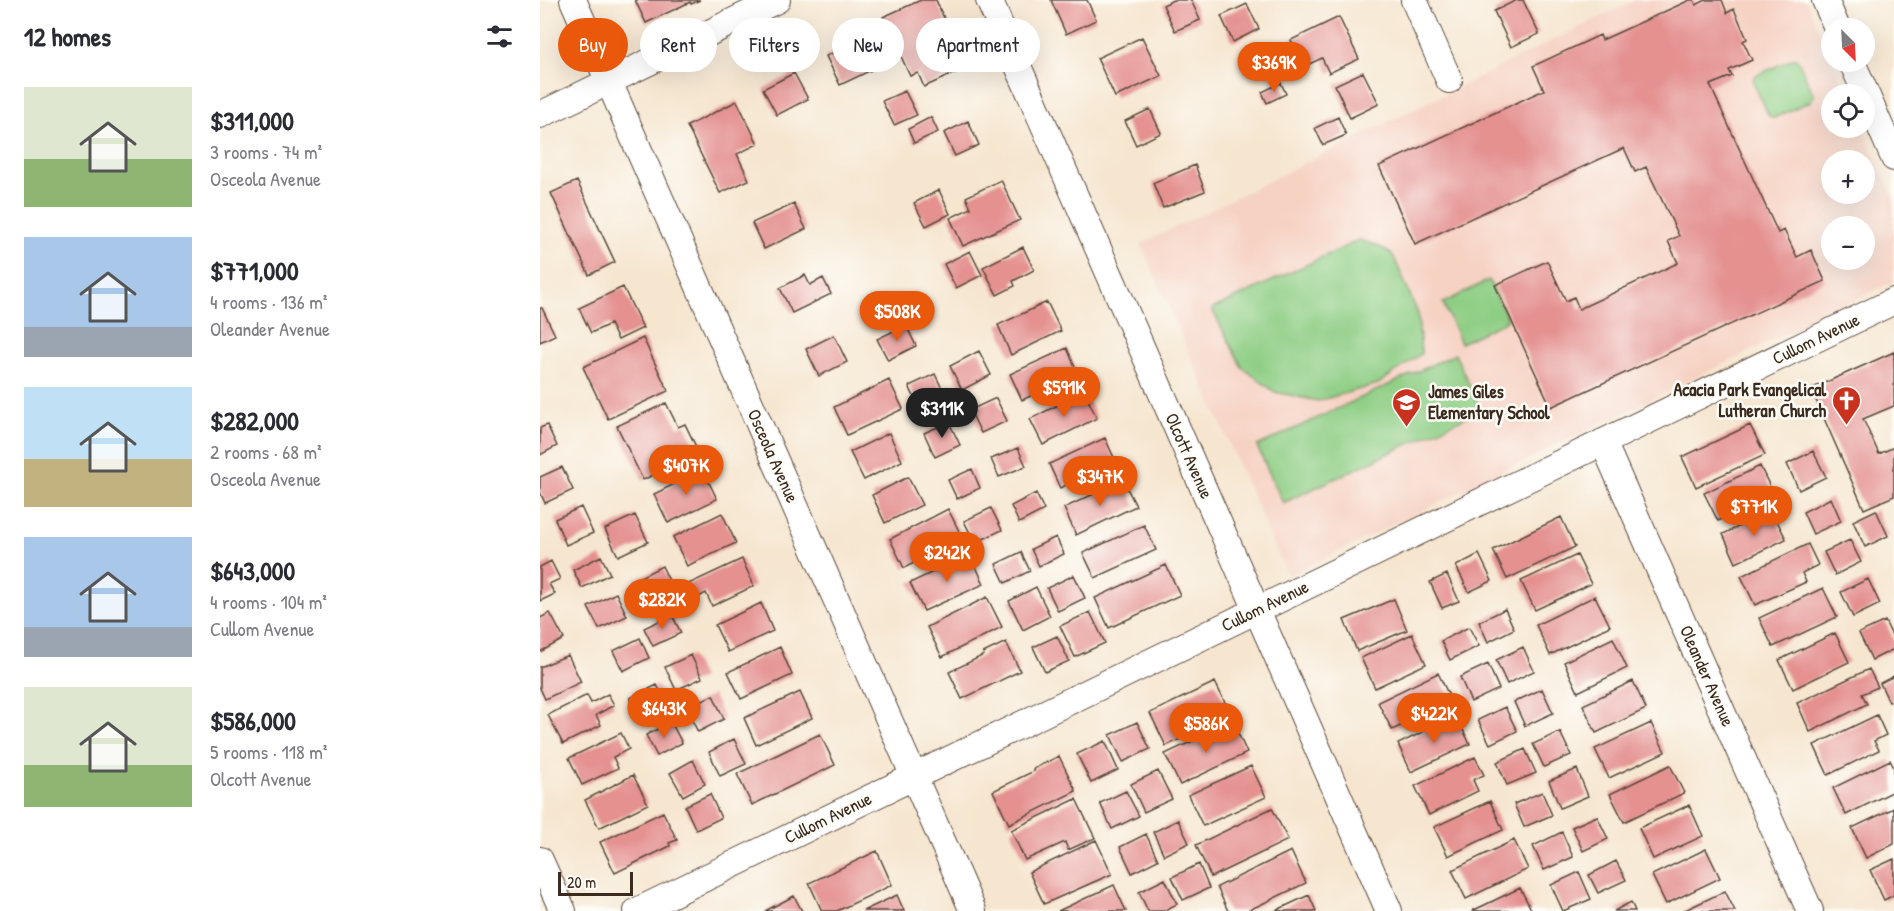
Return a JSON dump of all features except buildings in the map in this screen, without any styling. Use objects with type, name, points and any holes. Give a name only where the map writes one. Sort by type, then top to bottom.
[{"type":"street","name":"Osceola Avenue","points":[[573,0],[973,911]]},
{"type":"street","points":[[540,115],[777,0]]},
{"type":"street","name":"Olcott Avenue","points":[[989,0],[1389,911]]},
{"type":"street","points":[[1414,0],[1449,80]]},
{"type":"street","points":[[1824,0],[1832,18]]},
{"type":"street","points":[[1856,72],[1894,158]]},
{"type":"street","name":"Cullom Avenue","points":[[637,911],[1894,301]]},
{"type":"street","name":"Oleander Avenue","points":[[1603,442],[1810,911]]},
{"type":"street","points":[[540,860],[563,911]]},
{"type":"shaded area","name":"James Giles Elementary School","points":[[1635,0],[1806,0],[1821,36],[1821,72],[1837,72],[1843,84],[1821,84],[1821,138],[1867,138],[1872,150],[1821,150],[1821,204],[1875,204],[1875,157],[1894,199],[1894,281],[1288,576],[1141,244]]},
{"type":"green space","points":[[1794,58],[1798,60],[1814,96],[1811,101],[1774,118],[1769,116],[1753,82],[1755,76]]},
{"type":"green space","points":[[1359,240],[1378,246],[1393,255],[1418,314],[1421,354],[1378,384],[1318,401],[1275,392],[1242,367],[1212,309]]},
{"type":"green space","points":[[1489,280],[1508,320],[1461,343],[1443,303]]},
{"type":"green space","points":[[1455,354],[1481,410],[1283,503],[1257,446]]},
{"type":"place","name":"Acacia Park Evangelical Lutheran Church","points":[[1847,426]]},
{"type":"place","name":"James Giles Elementary School","points":[[1407,428]]}]
